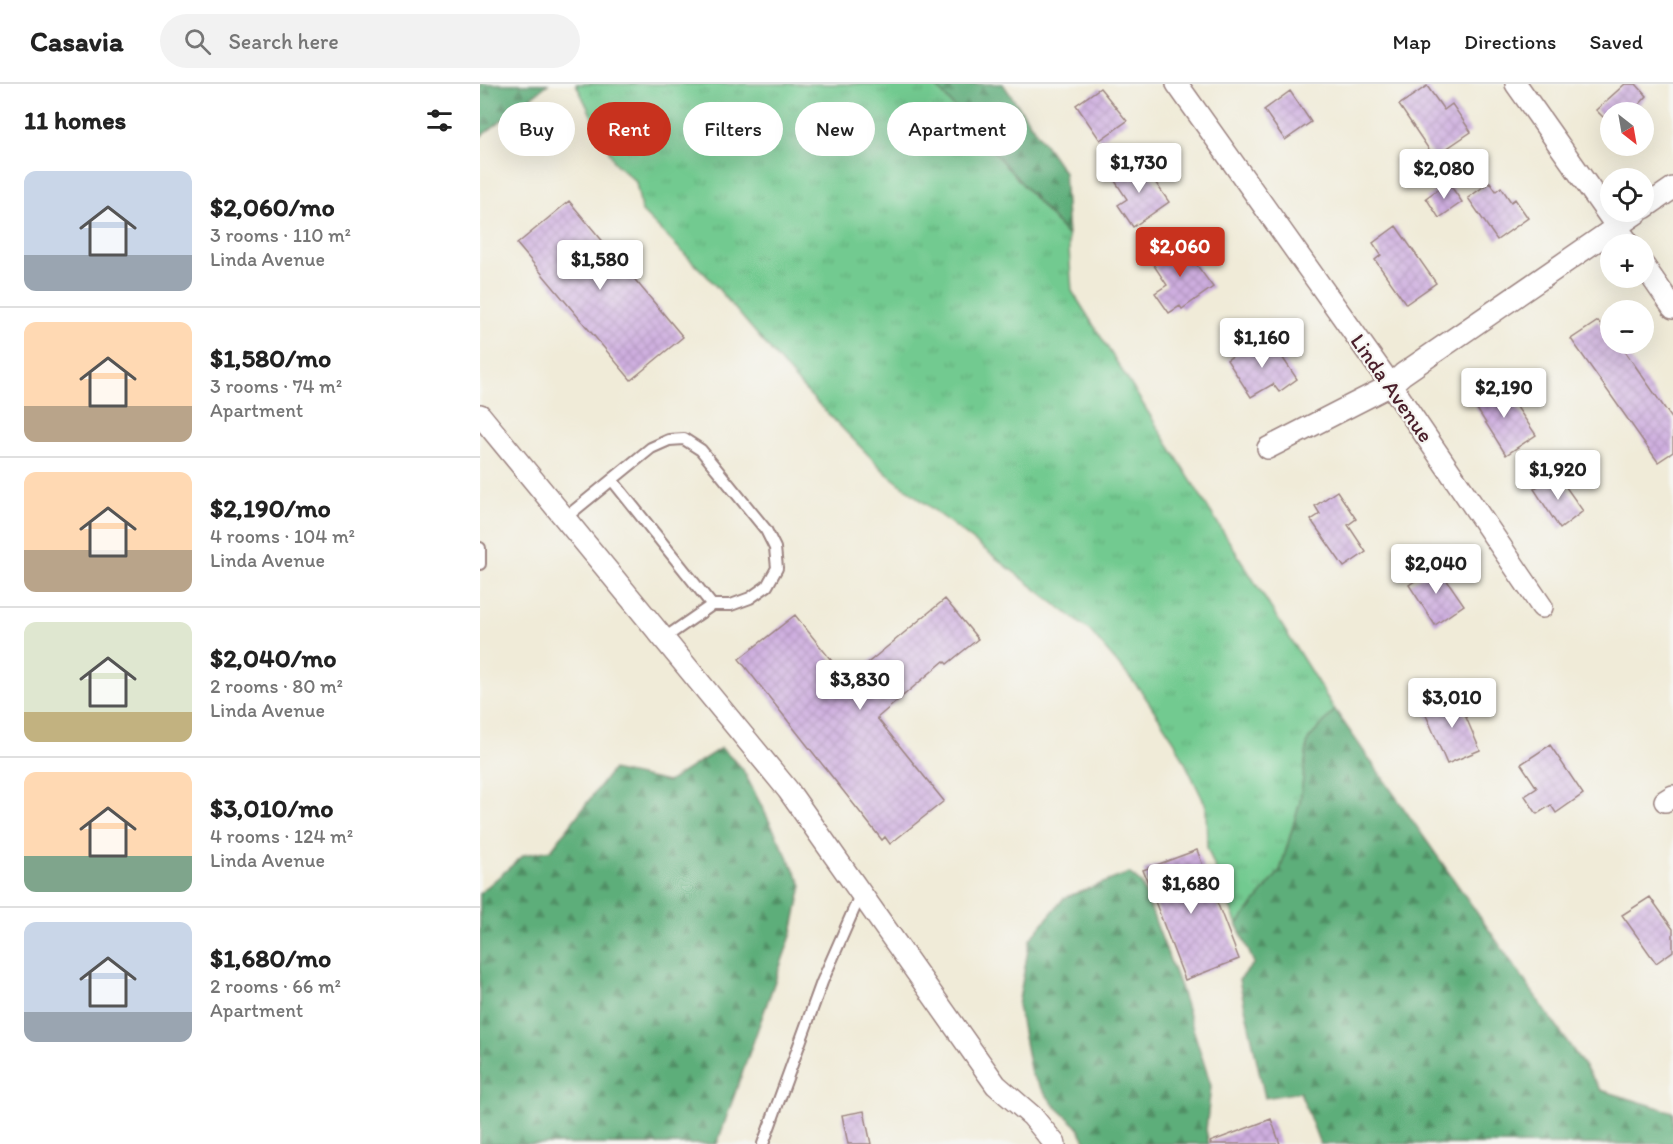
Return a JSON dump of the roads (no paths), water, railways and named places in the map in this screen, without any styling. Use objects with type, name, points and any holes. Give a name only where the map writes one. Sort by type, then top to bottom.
[{"type":"street","name":"Linda Avenue","points":[[1177,84],[1391,385],[1542,607]]},
{"type":"street","points":[[1516,84],[1621,234]]},
{"type":"street","points":[[1654,201],[1673,188]]},
{"type":"street","points":[[1268,448],[1391,385],[1403,374],[1623,222]]},
{"type":"street","points":[[1654,280],[1673,308]]},
{"type":"street","points":[[480,415],[788,790],[996,1085],[1032,1116],[1055,1144]]},
{"type":"lane","points":[[565,518],[651,448],[669,440],[684,440],[701,450],[766,530],[775,548],[777,568],[767,586],[731,605],[712,604],[663,639]]},
{"type":"lane","points":[[612,480],[712,604]]},
{"type":"lane","points":[[480,548],[480,564]]},
{"type":"lane","points":[[763,1144],[822,982],[861,893]]}]
